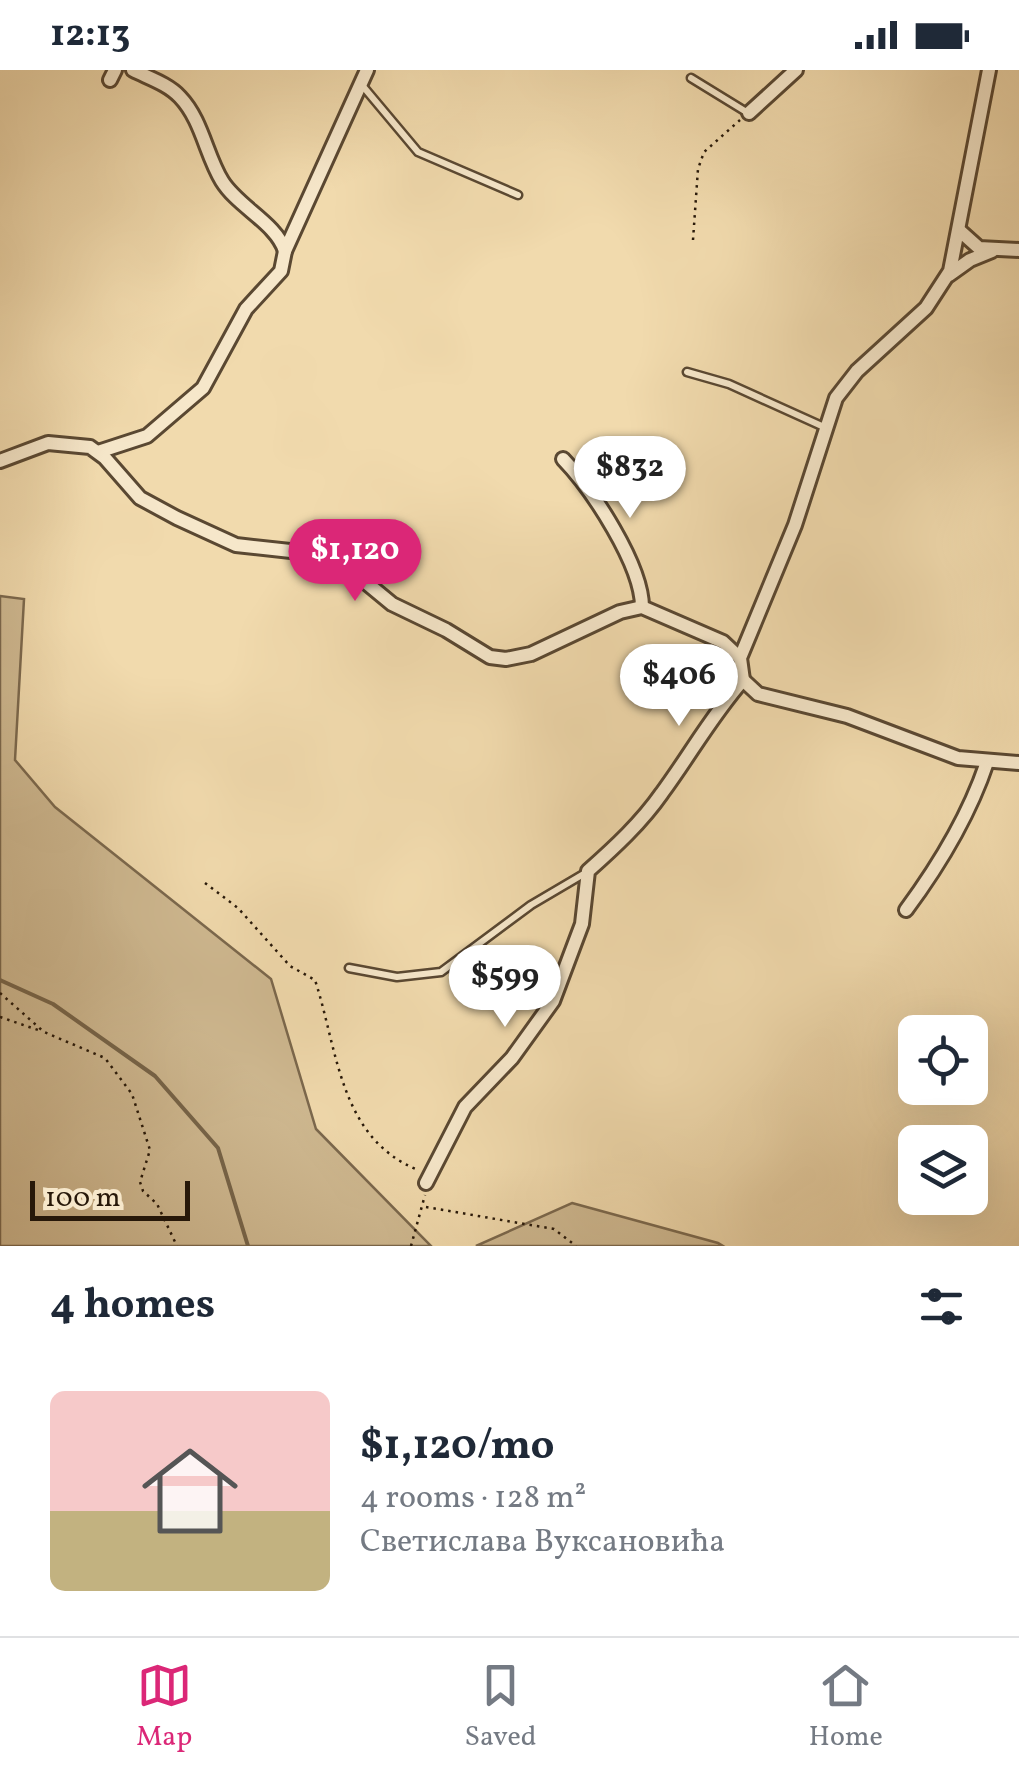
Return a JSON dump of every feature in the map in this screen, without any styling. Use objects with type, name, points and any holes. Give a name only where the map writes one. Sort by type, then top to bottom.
[{"type":"street","points":[[133,70],[172,89],[187,105],[222,182],[279,238],[285,251]]},
{"type":"street","points":[[749,113],[796,70]]},
{"type":"street","points":[[947,277],[960,231],[989,70]]},
{"type":"street","points":[[98,452],[148,436],[203,388],[246,308],[281,271],[285,251],[364,77]]},
{"type":"street","points":[[960,231],[979,248],[1019,250]]},
{"type":"street","points":[[992,251],[964,263],[947,277],[926,308],[849,378],[824,427],[800,511],[740,658],[743,680],[752,691],[765,696],[847,716],[958,758],[1019,763]]},
{"type":"street","points":[[0,462],[48,443],[81,445],[98,452],[140,498],[176,518],[236,545],[327,556],[392,604],[490,657],[506,659],[532,654],[607,618],[642,608],[719,640],[740,658]]},
{"type":"street","points":[[563,459],[594,495],[635,576],[642,608]]},
{"type":"street","points":[[719,640],[755,620]]},
{"type":"street","points":[[426,1182],[465,1107],[512,1058],[552,1001],[582,924],[588,872],[626,838],[651,808],[722,704],[743,680]]},
{"type":"street","points":[[906,910],[939,865],[977,793],[987,762]]},
{"type":"lane","points":[[364,77],[418,152],[518,195]]},
{"type":"lane","points":[[691,78],[749,113]]},
{"type":"lane","points":[[687,372],[729,384],[824,427]]},
{"type":"lane","points":[[350,968],[397,977],[441,972],[532,905],[588,872]]},
{"type":"path","points":[[693,240],[698,169],[704,152],[749,113]]},
{"type":"path","points":[[205,883],[238,908],[290,966],[314,980],[333,1056],[360,1123],[386,1155],[420,1171],[426,1182],[424,1207],[411,1246]]},
{"type":"path","points":[[0,993],[44,1032]]},
{"type":"path","points":[[0,1017],[105,1058],[132,1094],[150,1150],[140,1182],[143,1192],[157,1204],[177,1246]]},
{"type":"path","points":[[424,1207],[444,1207],[554,1229],[576,1246]]},
{"type":"shaded area","points":[[0,596],[24,599],[15,760],[55,807],[271,979],[316,1129],[431,1246],[0,1246]]},
{"type":"shaded area","points":[[572,1203],[718,1243],[723,1246],[476,1246]]},
{"type":"waterway","points":[[0,980],[53,1004],[155,1076],[218,1148],[248,1246]]}]
